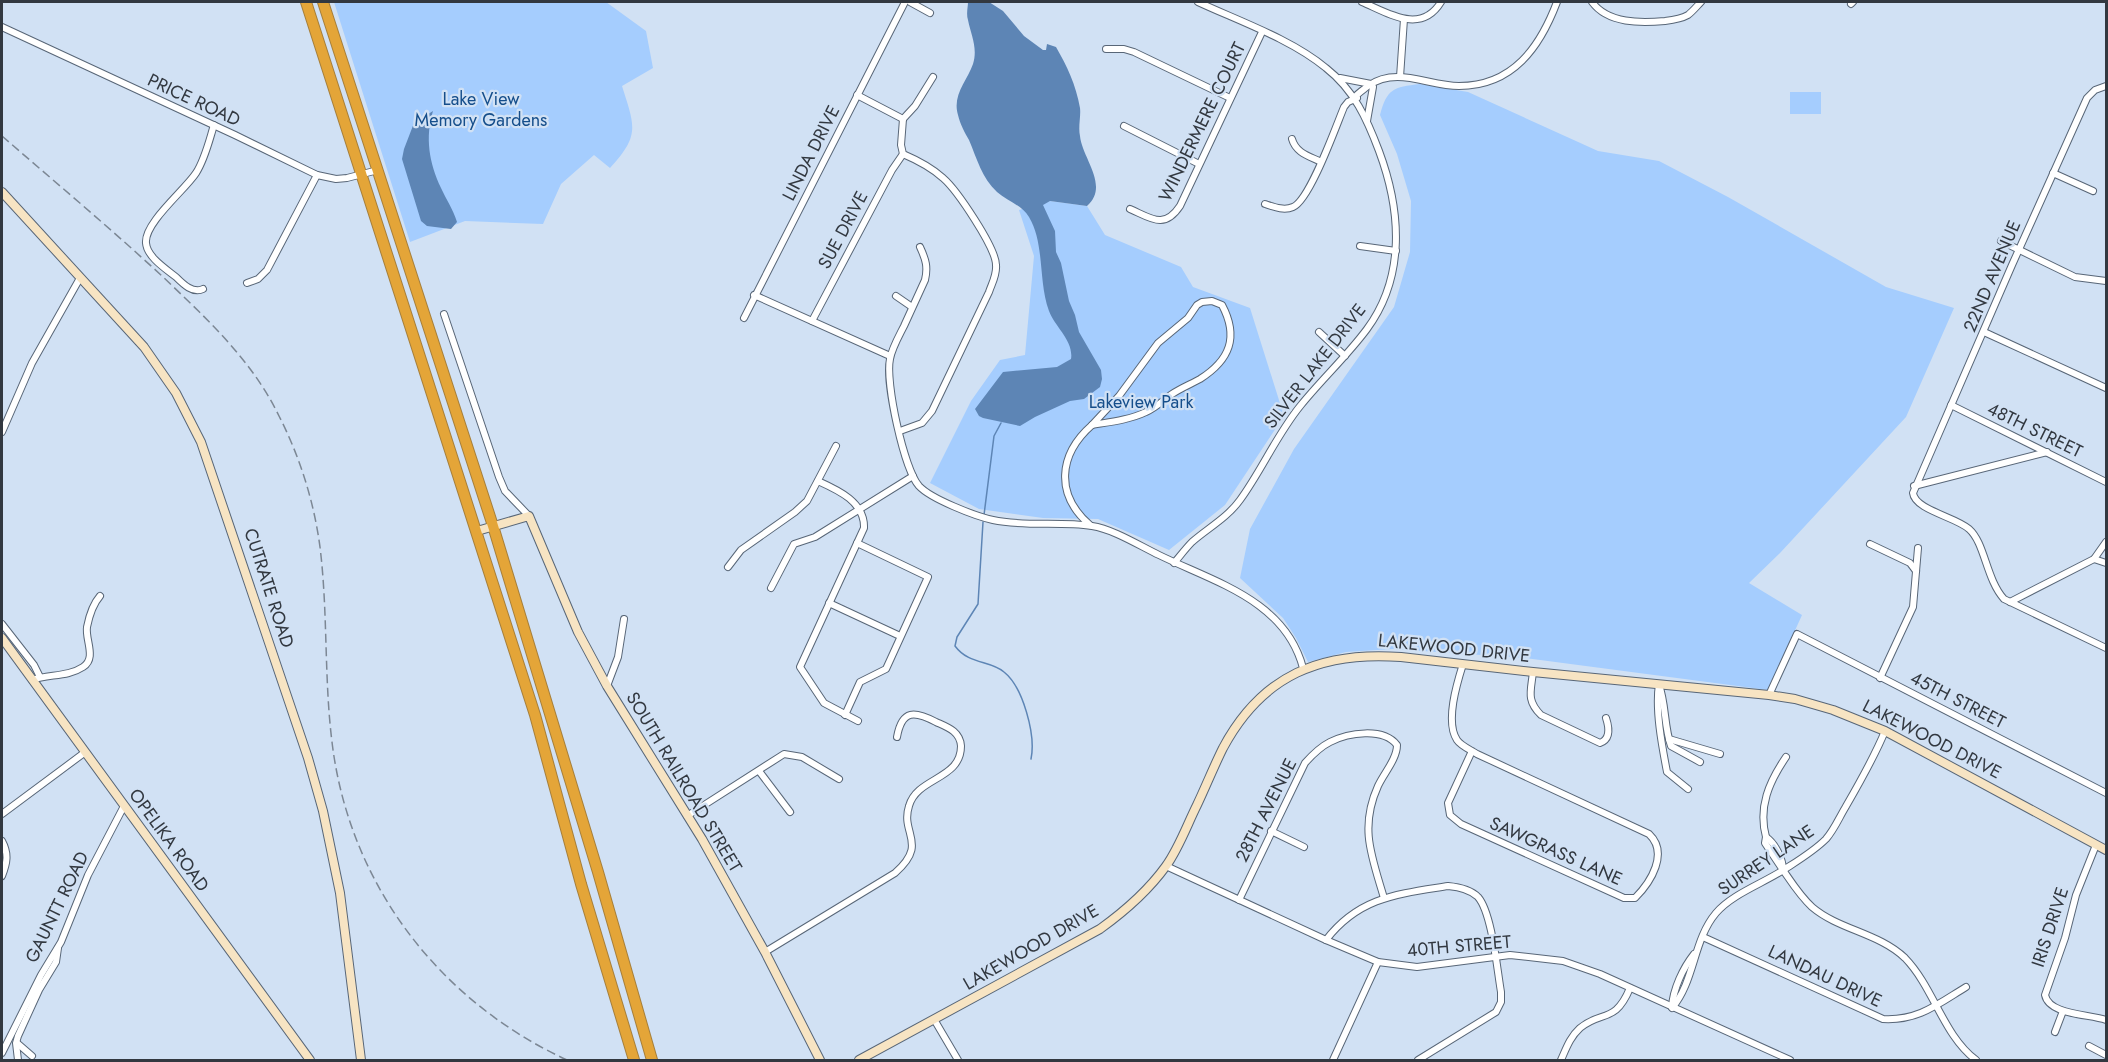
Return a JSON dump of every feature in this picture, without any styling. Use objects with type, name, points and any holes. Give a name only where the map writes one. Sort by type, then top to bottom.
[{"type":"highway","points":[[306,2],[535,715],[579,875],[634,1060]]},
{"type":"highway","points":[[323,2],[493,526],[607,903],[651,1060]]},
{"type":"street","name":"LINDA DRIVE","points":[[744,318],[754,294],[905,2]]},
{"type":"street","points":[[910,2],[930,13]]},
{"type":"street","name":"SILVER LAKE DRIVE","points":[[1174,563],[1191,543],[1217,523],[1240,500],[1292,416],[1367,329],[1380,308],[1396,251],[1396,214],[1390,182],[1367,121],[1354,98],[1336,77],[1301,51],[1197,2]]},
{"type":"street","points":[[1362,2],[1404,19],[1419,20],[1429,15],[1441,2]]},
{"type":"street","points":[[1265,204],[1281,209],[1291,209],[1305,197],[1344,106],[1354,98],[1388,78],[1407,76],[1460,86],[1482,83],[1501,76],[1534,49],[1543,36],[1557,2]]},
{"type":"street","points":[[1592,2],[1604,13],[1640,24],[1677,19],[1687,15],[1701,2]]},
{"type":"street","points":[[1400,77],[1404,19]]},
{"type":"street","name":"PRICE ROAD","points":[[2,27],[317,175],[336,179],[378,170]]},
{"type":"street","name":"WINDERMERE COURT","points":[[1130,208],[1158,221],[1170,218],[1180,206],[1262,32]]},
{"type":"street","points":[[1106,50],[1118,49],[1134,52],[1230,98]]},
{"type":"street","points":[[900,431],[922,423],[932,411],[995,277],[996,261],[988,241],[951,186],[930,168],[903,154],[901,145],[903,119],[915,106],[933,77]]},
{"type":"street","name":"SILVER LAKE DRIVE","points":[[1336,77],[1372,86],[1367,121]]},
{"type":"street","name":"22ND AVENUE","points":[[1914,486],[2087,98],[2095,90],[2106,86]]},
{"type":"street","points":[[857,94],[903,119]]},
{"type":"street","points":[[203,289],[193,290],[179,281],[148,250],[146,240],[152,226],[198,170],[214,125]]},
{"type":"street","points":[[1124,126],[1199,164]]},
{"type":"street","points":[[1292,139],[1299,151],[1321,162]]},
{"type":"street","name":"SUE DRIVE","points":[[812,321],[892,170],[903,154]]},
{"type":"street","points":[[2053,173],[2093,191]]},
{"type":"street","points":[[247,282],[258,279],[267,270],[317,175]]},
{"type":"street","name":"CUTRATE ROAD","points":[[2,192],[144,347],[189,417],[211,468],[308,758],[326,820],[337,874],[361,1060]]},
{"type":"street","points":[[2001,241],[2075,277],[2106,281]]},
{"type":"street","points":[[1360,246],[1396,251]]},
{"type":"street","points":[[920,247],[926,259],[927,270],[890,356],[889,384],[913,476],[921,488],[946,502],[992,519],[1090,525],[1238,590],[1251,598],[1275,621],[1296,646],[1303,668]]},
{"type":"street","points":[[2,432],[32,363],[80,278]]},
{"type":"street","points":[[754,294],[890,356]]},
{"type":"street","points":[[896,296],[912,307]]},
{"type":"street","points":[[1090,525],[1079,516],[1064,484],[1065,467],[1071,451],[1080,437],[1092,425],[1109,409],[1158,343],[1170,331],[1188,318],[1202,302],[1212,301],[1222,305],[1232,336],[1225,356],[1214,368],[1202,378],[1172,393],[1160,404],[1146,412],[1092,425]]},
{"type":"street","name":"SOUTH RAILROAD STREET","points":[[444,314],[505,490],[529,516],[578,632],[607,686],[702,839],[765,952],[820,1060]]},
{"type":"street","points":[[1319,332],[1344,356]]},
{"type":"street","points":[[1984,332],[2106,388]]},
{"type":"street","name":"48TH STREET","points":[[1951,405],[2106,482]]},
{"type":"street","points":[[728,567],[741,550],[807,501],[836,446]]},
{"type":"street","points":[[2046,452],[1914,486],[1913,496],[1916,502],[1967,526],[1975,534],[1997,590],[2004,599],[2106,648]]},
{"type":"street","points":[[771,588],[794,544],[815,537],[913,476]]},
{"type":"street","points":[[818,481],[852,500],[859,509],[864,528],[800,667],[820,699],[858,721]]},
{"type":"street","points":[[477,531],[529,516]]},
{"type":"street","points":[[2010,602],[2094,559],[2106,542]]},
{"type":"street","points":[[845,715],[860,682],[886,669],[928,577],[857,543]]},
{"type":"street","points":[[1870,544],[1910,563],[1916,572]]},
{"type":"street","points":[[1880,678],[1915,602],[1913,597],[1918,548]]},
{"type":"street","points":[[2094,559],[2106,563]]},
{"type":"street","points":[[2,624],[34,665],[36,679],[78,670],[87,664],[90,654],[87,627],[100,596]]},
{"type":"street","points":[[829,603],[900,636]]},
{"type":"street","points":[[607,686],[618,657],[624,619]]},
{"type":"street","name":"45TH STREET","points":[[1769,695],[1797,634],[2106,793]]},
{"type":"street","name":"OPELIKA ROAD","points":[[2,638],[11,653],[36,679],[84,753],[310,1060]]},
{"type":"street","points":[[2,650],[11,653]]},
{"type":"street","name":"LAKEWOOD DRIVE","points":[[859,1060],[935,1021],[1101,929],[1132,905],[1166,866],[1224,747],[1244,714],[1272,687],[1303,668],[1350,657],[1380,655],[1795,699],[1833,710],[1885,731],[2106,850]]},
{"type":"street","name":"SAWGRASS LANE","points":[[1463,664],[1455,692],[1452,724],[1457,740],[1472,751],[1648,834],[1658,845],[1659,854],[1657,864],[1643,890],[1635,898],[1624,898],[1461,824],[1450,815],[1448,803],[1472,751]]},
{"type":"street","points":[[1533,672],[1530,698],[1541,715],[1600,743],[1608,737],[1609,728],[1606,718]]},
{"type":"street","points":[[1659,684],[1664,697],[1664,714],[1671,746],[1700,762]]},
{"type":"street","points":[[1659,684],[1657,696],[1667,772],[1688,789]]},
{"type":"street","points":[[765,952],[895,873],[909,857],[912,846],[908,813],[910,802],[930,783],[953,768],[961,745],[960,739],[953,730],[919,714],[904,719],[898,729],[897,737]]},
{"type":"street","name":"SURREY LANE","points":[[1672,1008],[1680,999],[1697,951],[1713,916],[1721,908],[1812,851],[1827,838],[1872,761],[1885,731]]},
{"type":"street","name":"28TH AVENUE","points":[[1239,900],[1305,763],[1317,750],[1330,742],[1346,736],[1362,734],[1378,734],[1388,737],[1397,745],[1395,756],[1383,774],[1374,797],[1367,822],[1367,838],[1384,898]]},
{"type":"street","points":[[1669,739],[1720,754]]},
{"type":"street","points":[[2,814],[84,753]]},
{"type":"street","points":[[687,816],[784,753],[791,753],[817,764],[839,779]]},
{"type":"street","points":[[1786,757],[1767,793],[1762,810],[1766,837],[1771,841],[1783,863],[1783,870],[1813,908],[1890,947],[1904,958],[1915,970],[1958,1042],[1976,1060]]},
{"type":"street","points":[[759,771],[790,812]]},
{"type":"street","name":"GAUNTT ROAD","points":[[2,1053],[41,975],[58,948],[88,875],[124,806]]},
{"type":"street","points":[[1271,831],[1304,847]]},
{"type":"street","points":[[2,841],[8,858],[2,876]]},
{"type":"street","name":"IRIS DRIVE","points":[[2063,1011],[2050,1006],[2046,1001],[2045,990],[2060,954],[2076,895],[2096,845]]},
{"type":"street","name":"40TH STREET","points":[[1166,866],[1378,962],[1417,967],[1495,956],[1525,956],[1563,961],[1630,988],[1790,1060]]},
{"type":"street","points":[[1326,940],[1350,915],[1384,898],[1448,886],[1459,887],[1478,897],[1484,906],[1495,956],[1501,1002],[1496,1012],[1418,1060]]},
{"type":"street","name":"LANDAU DRIVE","points":[[1703,937],[1883,1019],[1899,1020],[1915,1016],[1966,987]]},
{"type":"street","points":[[18,1060],[16,1043],[27,1015],[58,957],[58,948]]},
{"type":"street","points":[[1333,1060],[1378,962]]},
{"type":"street","points":[[1561,1060],[1574,1035],[1589,1022],[1612,1014],[1622,1003],[1630,988]]},
{"type":"street","points":[[2055,1032],[2063,1011],[2106,1020]]},
{"type":"street","points":[[935,1021],[958,1060]]},
{"type":"street","points":[[16,1043],[32,1056]]},
{"type":"street","points":[[2089,1046],[2106,1055]]},
{"type":"green space","name":"Lake View Memory Gardens","points":[[334,2],[606,2],[646,31],[653,68],[622,86],[632,121],[632,130],[626,147],[610,168],[594,155],[561,184],[543,224],[465,221],[410,242]]},
{"type":"green space","points":[[1420,84],[1468,92],[1598,151],[1659,161],[1728,197],[1886,287],[1954,308],[1906,417],[1780,553],[1749,583],[1802,615],[1768,690],[1525,658],[1393,649],[1346,652],[1308,662],[1283,618],[1240,578],[1250,529],[1294,449],[1394,307],[1410,252],[1411,201],[1397,154],[1380,115],[1385,100],[1392,91],[1403,86]]},
{"type":"green space","points":[[1790,92],[1821,92],[1821,114],[1790,114]]},
{"type":"green space","name":"Lakeview Park","points":[[1050,201],[1087,206],[1105,235],[1181,267],[1193,287],[1250,308],[1284,416],[1225,505],[1169,550],[1098,519],[1043,518],[979,509],[930,483],[971,401],[1000,360],[1025,355],[1034,256],[1019,210]]},
{"type":"shaded area","points":[[968,2],[989,2],[1003,11],[1024,36],[1043,50],[1046,50],[1047,44],[1056,47],[1076,91],[1080,108],[1079,133],[1095,181],[1096,190],[1087,206],[1050,201],[1043,205],[1055,231],[1056,252],[1079,332],[1101,370],[1100,387],[1084,399],[1070,401],[1020,426],[983,418],[975,409],[1003,372],[1057,367],[1071,359],[1071,352],[1067,340],[1049,311],[1043,287],[1037,239],[1029,217],[1022,209],[997,192],[987,181],[959,118],[957,101],[974,58],[967,15]]},
{"type":"shaded area","points":[[433,111],[429,130],[431,160],[437,179],[457,222],[451,229],[427,226],[421,221],[402,159],[414,123]]},
{"type":"waterway","points":[[984,515],[994,436],[1001,423]]},
{"type":"waterway","points":[[983,522],[978,604],[957,637],[955,646],[967,656],[998,668],[1011,679],[1022,700],[1030,725],[1031,759]]},
{"type":"railway","points":[[2,136],[162,276],[227,341],[256,376],[279,416],[293,447],[314,513],[320,547],[324,596],[332,742],[342,794],[358,843],[380,889],[408,932],[441,971],[479,1005],[521,1035],[567,1060]]}]
